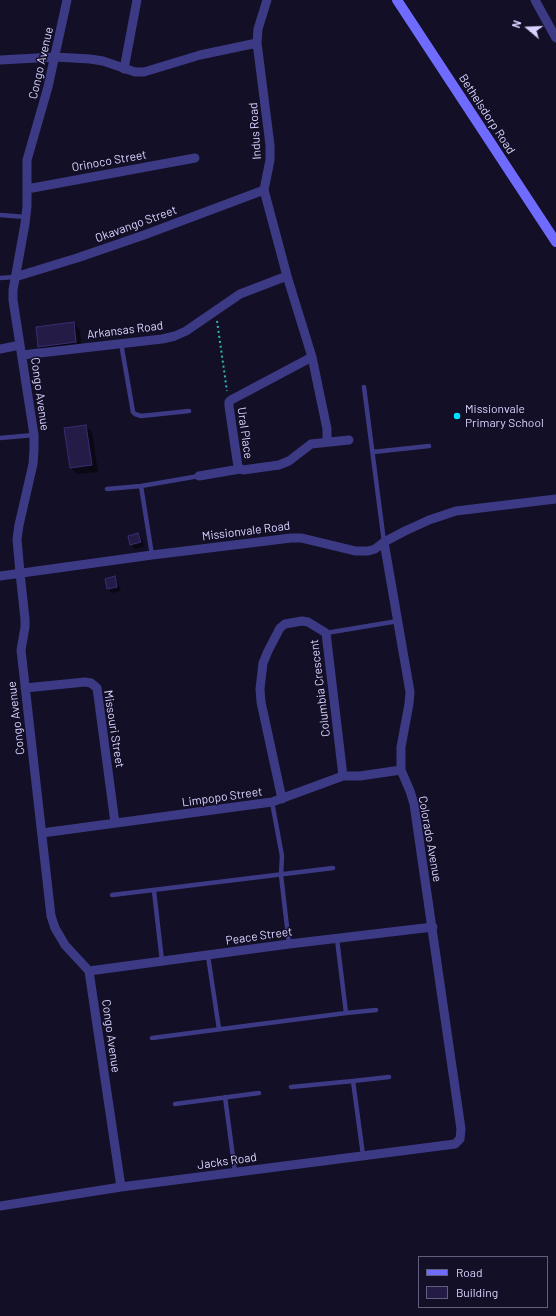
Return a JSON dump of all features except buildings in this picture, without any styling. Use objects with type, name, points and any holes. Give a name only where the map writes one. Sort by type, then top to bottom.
[{"type":"main road","name":"Bethelsdorp Road","points":[[397,0],[556,242]]},
{"type":"main road","points":[[544,223],[556,234]]},
{"type":"street","name":"Congo Avenue","points":[[67,0],[48,87],[27,160],[26,217],[15,277],[13,300],[34,435],[33,464],[19,525],[18,539],[25,619],[21,650],[51,916],[55,928],[65,945],[89,971],[121,1187]]},
{"type":"street","points":[[124,69],[137,0]]},
{"type":"street","name":"Indus Road","points":[[267,0],[258,29],[257,42],[270,145],[270,160],[264,190],[287,276],[312,357],[327,429],[327,442]]},
{"type":"street","points":[[535,0],[556,38]]},
{"type":"street","points":[[0,60],[55,56],[102,61],[135,72],[144,72],[200,55],[257,42]]},
{"type":"street","name":"Orinoco Street","points":[[27,189],[195,158]]},
{"type":"street","name":"Okavango Street","points":[[15,277],[144,235],[264,190]]},
{"type":"street","name":"Arkansas Road","points":[[22,355],[162,339],[175,336],[186,331],[240,294],[287,276]]},
{"type":"street","points":[[0,349],[20,345]]},
{"type":"street","name":"Ural Place","points":[[312,357],[229,402],[228,406],[237,464],[240,469],[267,468],[289,461],[311,444],[349,440]]},
{"type":"street","points":[[199,476],[240,469]]},
{"type":"street","name":"Missionvale Road","points":[[0,576],[291,538],[302,538],[356,551],[368,551],[376,549],[384,542],[429,520],[456,511],[556,499]]},
{"type":"street","name":"Colorado Avenue","points":[[384,542],[410,692],[401,747],[401,770],[414,804],[462,1129],[458,1142]]},
{"type":"street","name":"Columbia Crescent","points":[[282,799],[261,702],[260,678],[263,663],[274,638],[280,628],[285,624],[302,621],[308,622],[326,633],[343,776]]},
{"type":"street","name":"Missouri Street","points":[[25,688],[85,682],[90,683],[97,688],[115,823]]},
{"type":"street","name":"Limpopo Street","points":[[42,833],[272,802],[343,776],[401,770]]},
{"type":"street","name":"Peace Street","points":[[89,971],[290,944],[432,927]]},
{"type":"street","name":"Jacks Road","points":[[0,1206],[121,1187],[454,1144],[458,1142]]},
{"type":"lane","points":[[0,215],[26,217]]},
{"type":"lane","points":[[0,278],[15,277]]},
{"type":"lane","points":[[121,343],[135,414],[141,416],[189,411]]},
{"type":"lane","points":[[364,387],[384,542]]},
{"type":"lane","points":[[0,438],[34,435]]},
{"type":"lane","points":[[373,452],[429,446]]},
{"type":"lane","points":[[107,489],[141,486],[199,476]]},
{"type":"lane","points":[[141,486],[152,555]]},
{"type":"lane","points":[[326,633],[398,621]]},
{"type":"lane","points":[[272,802],[282,856],[281,875],[290,944]]},
{"type":"lane","points":[[112,895],[333,868]]},
{"type":"lane","points":[[154,891],[162,961]]},
{"type":"lane","points":[[337,939],[346,1013]]},
{"type":"lane","points":[[208,956],[219,1029]]},
{"type":"lane","points":[[152,1038],[376,1010]]},
{"type":"lane","points":[[291,1087],[389,1077]]},
{"type":"lane","points":[[353,1081],[363,1155]]},
{"type":"lane","points":[[175,1104],[258,1093]]},
{"type":"lane","points":[[225,1097],[235,1172]]},
{"type":"path","points":[[215,310],[229,402]]},
{"type":"place","name":"Missionvale Primary School","points":[[457,416]]}]
